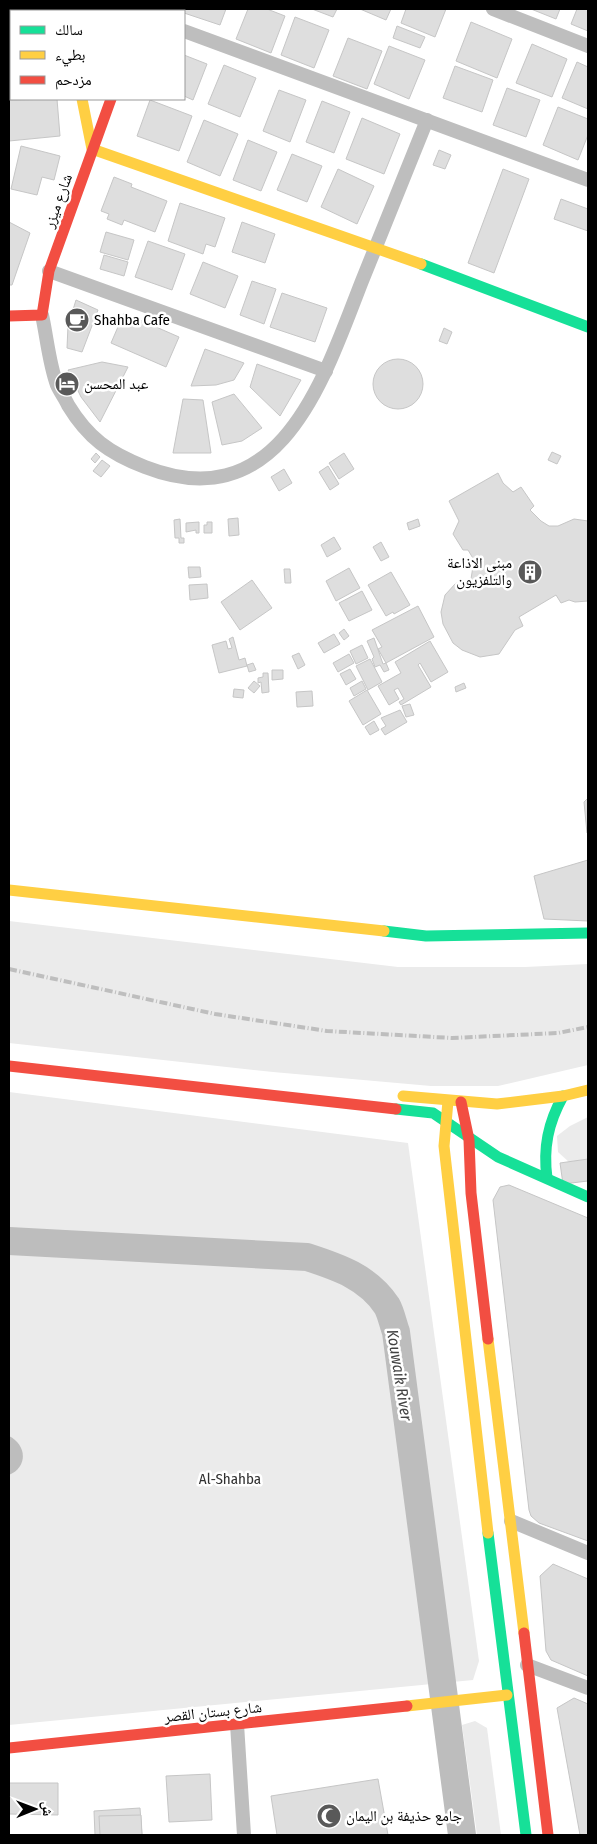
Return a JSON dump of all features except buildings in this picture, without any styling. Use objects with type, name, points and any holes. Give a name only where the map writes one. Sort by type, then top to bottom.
[{"type":"main road","points":[[82,100],[92,149],[376,246],[588,327]]},
{"type":"main road","name":"شارع ميزر","points":[[42,315],[49,271],[111,100]]},
{"type":"main road","points":[[9,316],[17,318],[42,315]]},
{"type":"main road","points":[[9,890],[426,936],[588,933]]},
{"type":"main road","points":[[9,1054],[68,1060]]},
{"type":"main road","points":[[9,1066],[425,1112],[445,1119],[469,1140],[501,1158],[588,1197]]},
{"type":"main road","points":[[394,1095],[497,1104],[563,1096],[588,1090]]},
{"type":"main road","points":[[547,1178],[544,1161],[548,1127],[563,1096]]},
{"type":"main road","points":[[448,1101],[445,1119],[445,1155],[507,1695],[526,1835]]},
{"type":"main road","points":[[461,1102],[469,1140],[470,1176],[548,1835]]},
{"type":"main road","points":[[470,1176],[483,1163],[501,1158]]},
{"type":"main road","name":"شارع بستان القصر","points":[[9,1748],[507,1695]]},
{"type":"street","points":[[493,9],[588,46]]},
{"type":"street","points":[[185,31],[588,180]]},
{"type":"street","points":[[42,315],[57,386],[74,414],[94,440],[123,459],[154,471],[187,478],[225,477],[255,464],[280,444],[302,416],[326,370],[427,120]]},
{"type":"street","points":[[49,271],[326,370]]},
{"type":"street","points":[[511,1522],[588,1554]]},
{"type":"street","points":[[527,1666],[588,1688]]},
{"type":"street","points":[[237,1724],[244,1835]]},
{"type":"green space","points":[[9,921],[398,967],[525,967],[588,964],[588,1065],[498,1086],[431,1086],[273,1072],[9,1043]]},
{"type":"green space","name":"Al-Shahba","points":[[9,1092],[408,1143],[479,1661],[473,1680],[9,1725]]},
{"type":"green space","points":[[588,1117],[588,1159],[569,1162],[558,1152],[557,1136],[570,1126]]},
{"type":"green space","points":[[475,1721],[487,1728],[501,1835],[477,1835],[462,1725]]},
{"type":"shaded area","points":[[9,1436],[19,1445],[23,1456],[20,1467],[9,1475]]},
{"type":"waterway","name":"Kouwaik River","points":[[9,1241],[307,1257],[341,1269],[362,1280],[387,1306],[396,1332],[462,1835]]},
{"type":"railway","points":[[9,969],[215,1014],[327,1031],[452,1038],[558,1033],[588,1027]]},
{"type":"traffic: fast","points":[[421,264],[588,327]]},
{"type":"traffic: fast","points":[[384,931],[426,936],[588,933]]},
{"type":"traffic: fast","points":[[547,1178],[546,1146],[550,1126],[563,1096]]},
{"type":"traffic: fast","points":[[396,1109],[433,1113],[498,1157],[588,1197]]},
{"type":"traffic: fast","points":[[488,1533],[526,1835]]},
{"type":"traffic: slow","points":[[82,100],[92,149],[421,264]]},
{"type":"traffic: slow","points":[[9,890],[384,931]]},
{"type":"traffic: slow","points":[[403,1096],[497,1104],[563,1096],[588,1090]]},
{"type":"traffic: slow","points":[[448,1101],[444,1146],[488,1533]]},
{"type":"traffic: slow","points":[[488,1339],[524,1633]]},
{"type":"traffic: slow","points":[[407,1706],[507,1695]]},
{"type":"traffic: jam","points":[[9,316],[42,315],[49,271],[111,100]]},
{"type":"traffic: jam","points":[[9,1066],[396,1109]]},
{"type":"traffic: jam","points":[[461,1102],[469,1140],[471,1193],[488,1339]]},
{"type":"traffic: jam","points":[[524,1633],[548,1835]]},
{"type":"traffic: jam","points":[[9,1748],[407,1706]]},
{"type":"place","name":"Shahba Cafe","points":[[77,320]]},
{"type":"place","name":"عبد المحسن","points":[[67,384]]},
{"type":"place","name":"مبنى الاذاعة والتلفزيون","points":[[530,572]]},
{"type":"place","name":"جامع حذيفة بن اليمان","points":[[329,1816]]}]
